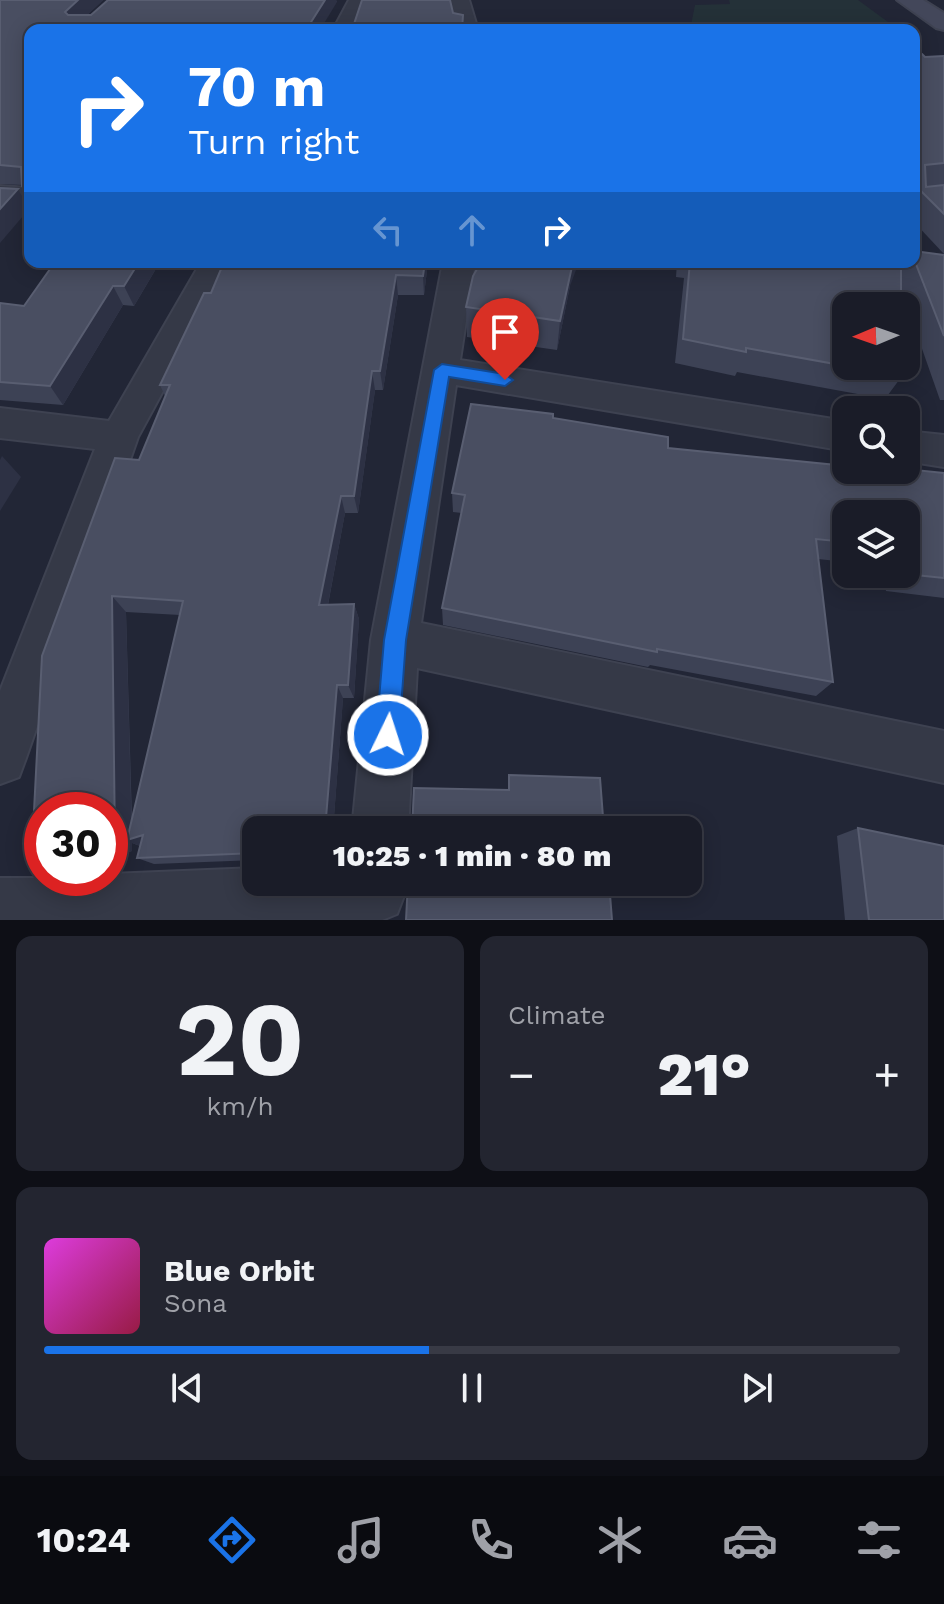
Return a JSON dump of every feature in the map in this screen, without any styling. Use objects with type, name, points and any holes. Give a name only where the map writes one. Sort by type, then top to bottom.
[{"type":"main road","points":[[908,0],[944,23]]},
{"type":"street","points":[[347,24],[359,0]]},
{"type":"street","points":[[459,0],[465,24]]},
{"type":"street","points":[[0,195],[24,197]]},
{"type":"street","points":[[0,758],[119,437],[214,268]]},
{"type":"street","points":[[381,816],[395,640],[458,268]]},
{"type":"street","points":[[442,370],[832,434]]},
{"type":"street","points":[[0,423],[119,437]]},
{"type":"street","points":[[920,448],[944,451]]},
{"type":"street","points":[[395,640],[944,757]]},
{"type":"street","points":[[0,908],[376,898]]},
{"type":"shaded area","points":[[729,0],[858,0],[891,24],[691,24],[695,5],[730,4]]},
{"type":"building","points":[[0,0],[78,0],[65,12],[68,15],[91,15],[108,0],[325,0],[310,24],[24,24],[24,183],[22,185],[21,167],[0,165]]},
{"type":"building","points":[[362,0],[450,0],[453,13],[463,15],[462,24],[354,24]]},
{"type":"building","points":[[920,54],[944,56],[944,163],[925,165],[926,187],[944,185],[944,214],[920,190]]},
{"type":"building","points":[[0,188],[18,189],[0,209]]},
{"type":"building","points":[[920,252],[944,255],[944,336],[918,268],[920,268]]},
{"type":"building","points":[[51,268],[135,268],[124,286],[113,286],[50,386],[0,382],[0,303],[24,306]]},
{"type":"building","points":[[221,268],[424,268],[423,276],[396,275],[380,371],[372,371],[354,496],[341,496],[319,605],[354,604],[348,685],[337,685],[326,816],[242,816],[242,854],[137,858],[143,835],[128,840],[128,836],[183,601],[112,596],[114,792],[35,792],[42,656],[115,458],[139,460],[170,385],[160,385],[204,293],[211,293]]},
{"type":"building","points":[[478,268],[572,268],[560,321],[466,307]]},
{"type":"building","points":[[689,268],[901,268],[901,292],[832,292],[832,363],[746,348],[746,352],[683,339]]},
{"type":"building","points":[[471,404],[553,414],[553,418],[668,437],[668,448],[832,465],[832,484],[920,484],[920,470],[944,473],[944,578],[920,575],[920,500],[832,500],[832,541],[816,539],[833,682],[657,649],[657,652],[442,608],[465,495],[452,493]]},
{"type":"building","points":[[509,775],[600,778],[603,816],[413,816],[414,788],[509,790]]},
{"type":"building","points":[[858,828],[944,846],[944,920],[869,920]]},
{"type":"building","points":[[407,896],[610,896],[612,920],[406,920]]},
{"type":"route","points":[[388,735],[395,640],[442,370],[505,380]]}]
